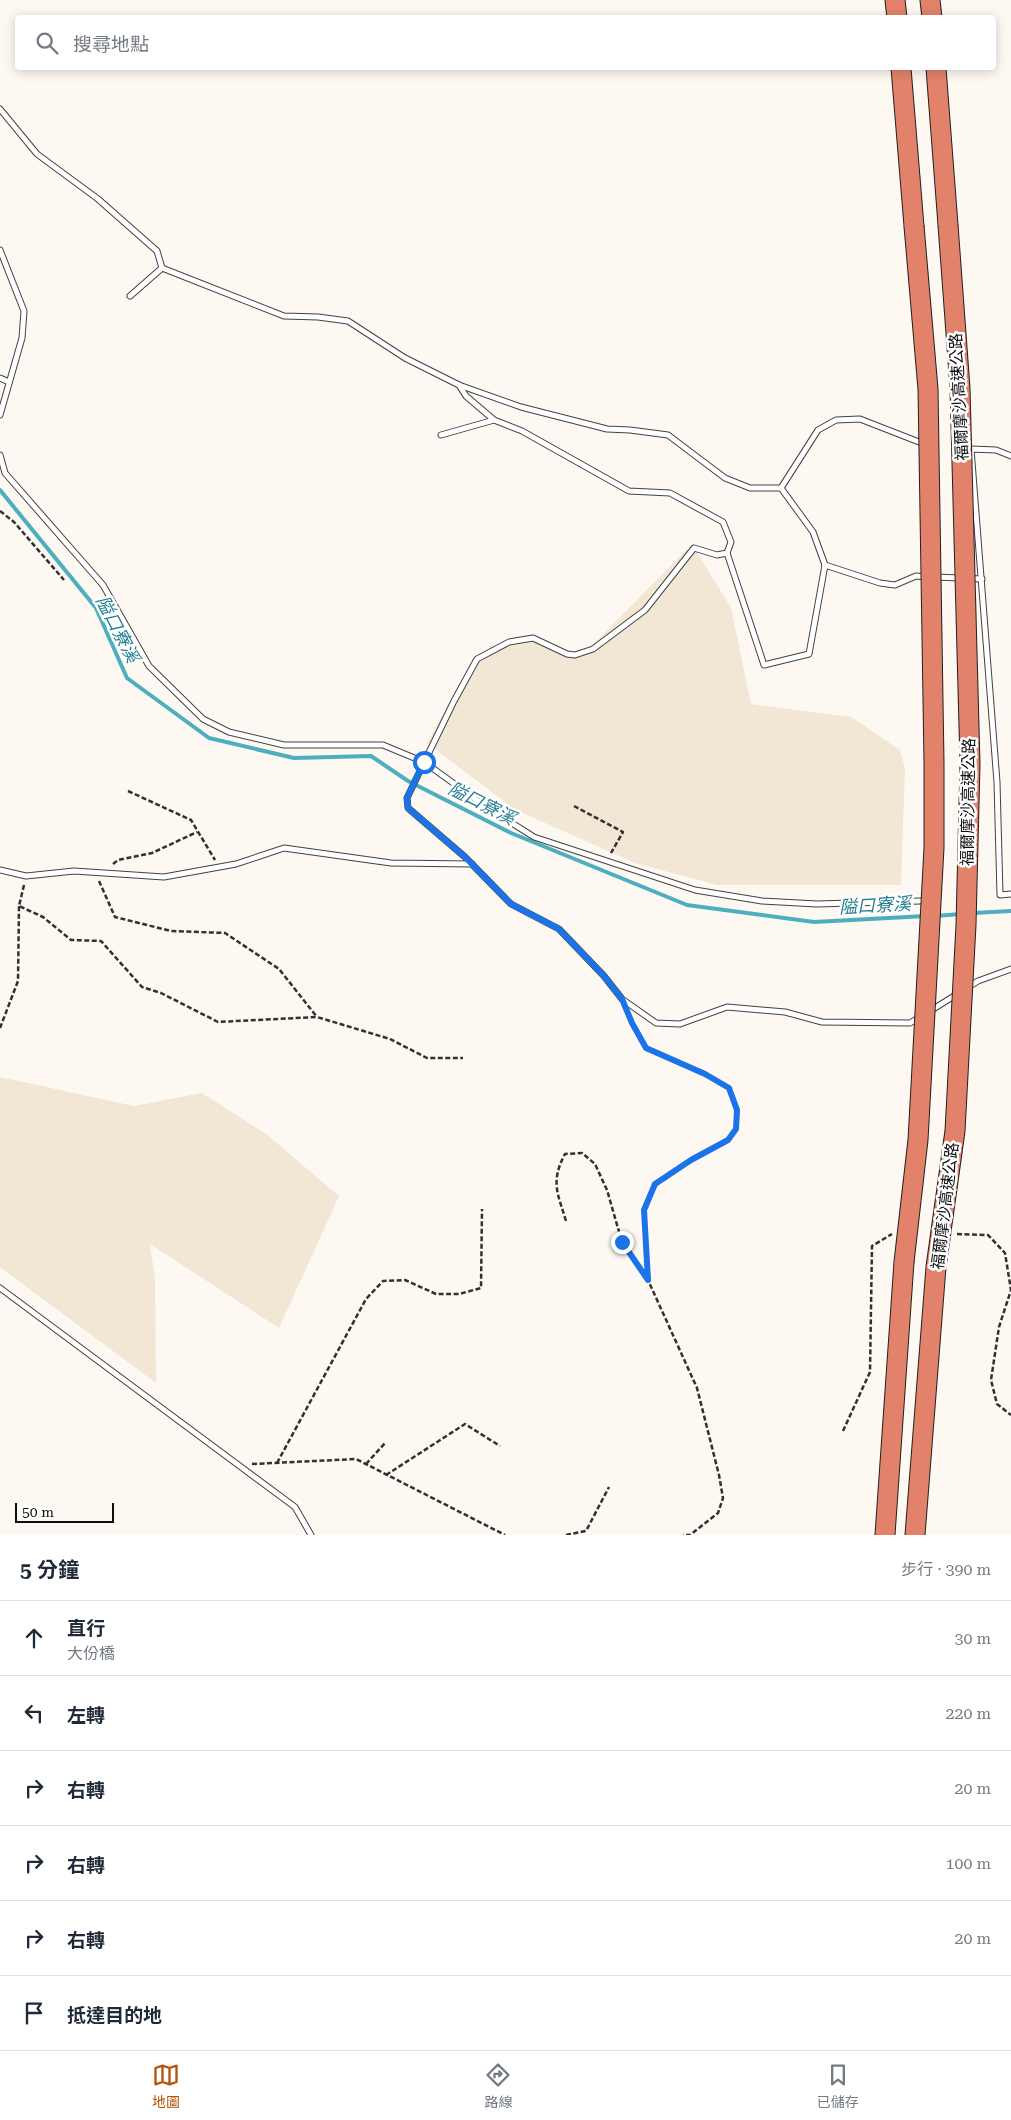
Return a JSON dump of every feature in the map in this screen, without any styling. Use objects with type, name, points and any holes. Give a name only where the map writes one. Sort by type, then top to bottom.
[{"type":"highway","points":[[895,0],[897,15]]},
{"type":"highway","points":[[930,0],[932,15]]},
{"type":"highway","name":"福爾摩沙高速公路","points":[[885,1535],[904,1262],[918,1140],[934,839],[928,389],[901,70]]},
{"type":"highway","name":"福爾摩沙高速公路","points":[[915,1535],[936,1267],[955,1131],[966,925],[970,764],[960,388],[936,70]]},
{"type":"lane","points":[[0,108],[37,154],[98,199],[157,251],[162,268]]},
{"type":"lane","points":[[0,250],[24,311],[22,338],[0,414]]},
{"type":"lane","points":[[130,296],[162,268]]},
{"type":"lane","points":[[162,268],[284,316],[318,316],[348,321],[406,358],[460,385],[522,407],[584,424],[607,429],[668,435],[725,478],[750,488],[781,488]]},
{"type":"lane","points":[[0,378],[9,382]]},
{"type":"lane","points":[[460,385],[466,396],[494,420],[522,431],[629,491],[670,493],[723,522],[731,542],[727,554],[764,665],[809,654],[825,565],[813,532],[781,488]]},
{"type":"lane","points":[[781,488],[818,430],[836,420],[860,419],[919,442]]},
{"type":"lane","points":[[441,435],[494,420]]},
{"type":"lane","points":[[1011,456],[996,450],[971,449],[997,782],[1000,895],[1011,894]]},
{"type":"lane","points":[[0,455],[5,473],[103,585],[149,666],[203,719],[229,732],[284,745],[383,745],[424,762],[485,806],[534,837],[695,890],[762,900],[817,904],[920,901]]},
{"type":"lane","points":[[727,554],[717,555],[694,548],[645,610],[593,649],[575,655],[567,654],[532,638],[509,642],[477,658],[454,700],[407,798],[408,808],[437,831],[511,904],[559,929],[604,976],[622,999],[656,1023],[680,1024],[727,1007],[785,1012],[822,1022],[910,1023],[978,982],[1011,969]]},
{"type":"lane","points":[[825,565],[880,583],[895,585],[916,576],[982,579]]},
{"type":"lane","points":[[0,870],[26,876],[74,871],[164,877],[236,864],[284,848],[391,863],[472,864]]},
{"type":"lane","points":[[0,1288],[295,1507],[311,1535]]},
{"type":"path","points":[[0,511],[14,522],[64,580]]},
{"type":"path","points":[[128,792],[191,820],[219,867]]},
{"type":"path","points":[[574,806],[624,832],[606,861]]},
{"type":"path","points":[[197,832],[152,852],[118,860],[101,872],[99,883],[115,917],[171,931],[225,933],[279,969],[317,1017]]},
{"type":"path","points":[[0,1028],[18,981],[19,906],[26,876]]},
{"type":"path","points":[[19,906],[43,917],[71,940],[101,941],[142,987],[161,993],[218,1022],[317,1017],[390,1039],[427,1058],[463,1058]]},
{"type":"path","points":[[622,999],[632,1023],[646,1048],[705,1074],[729,1088],[737,1110],[736,1129],[728,1140],[691,1160],[655,1184],[644,1210],[648,1280]]},
{"type":"path","points":[[566,1221],[556,1186],[558,1168],[565,1154],[582,1153],[595,1164],[607,1190],[622,1242],[648,1280],[697,1388],[719,1475],[722,1498],[718,1513],[690,1535],[684,1535]]},
{"type":"path","points":[[277,1463],[366,1298],[383,1281],[404,1280],[436,1294],[458,1294],[481,1288],[482,1209]]},
{"type":"path","points":[[386,1475],[465,1424],[500,1446]]},
{"type":"path","points":[[366,1464],[386,1442]]},
{"type":"path","points":[[239,1464],[356,1460],[505,1535]]},
{"type":"path","points":[[566,1535],[586,1531],[609,1487]]},
{"type":"shaded area","points":[[687,549],[696,551],[731,608],[751,704],[851,717],[900,750],[905,769],[901,885],[717,885],[635,863],[514,809],[427,743],[464,678],[491,646],[540,640],[565,657],[582,656]]},
{"type":"shaded area","points":[[0,1077],[134,1106],[202,1093],[266,1134],[339,1196],[279,1328],[150,1244],[155,1279],[156,1383],[0,1267]]},
{"type":"waterway","name":"隘口寮溪","points":[[0,490],[96,608],[127,678],[209,738],[294,758],[371,756],[408,781],[511,833],[687,905],[814,922],[926,916]]},
{"type":"waterway","name":"隘口寮溪","points":[[973,913],[1011,911]]},
{"type":"waterway","name":"隘口寮溪","points":[[935,916],[961,914]]},
{"type":"route","points":[[424,762],[407,798],[408,808],[465,857],[511,904],[559,929],[604,976],[622,999],[632,1023],[646,1048],[705,1074],[729,1088],[737,1110],[736,1129],[728,1140],[691,1160],[655,1184],[644,1210],[648,1280],[622,1242]]}]
